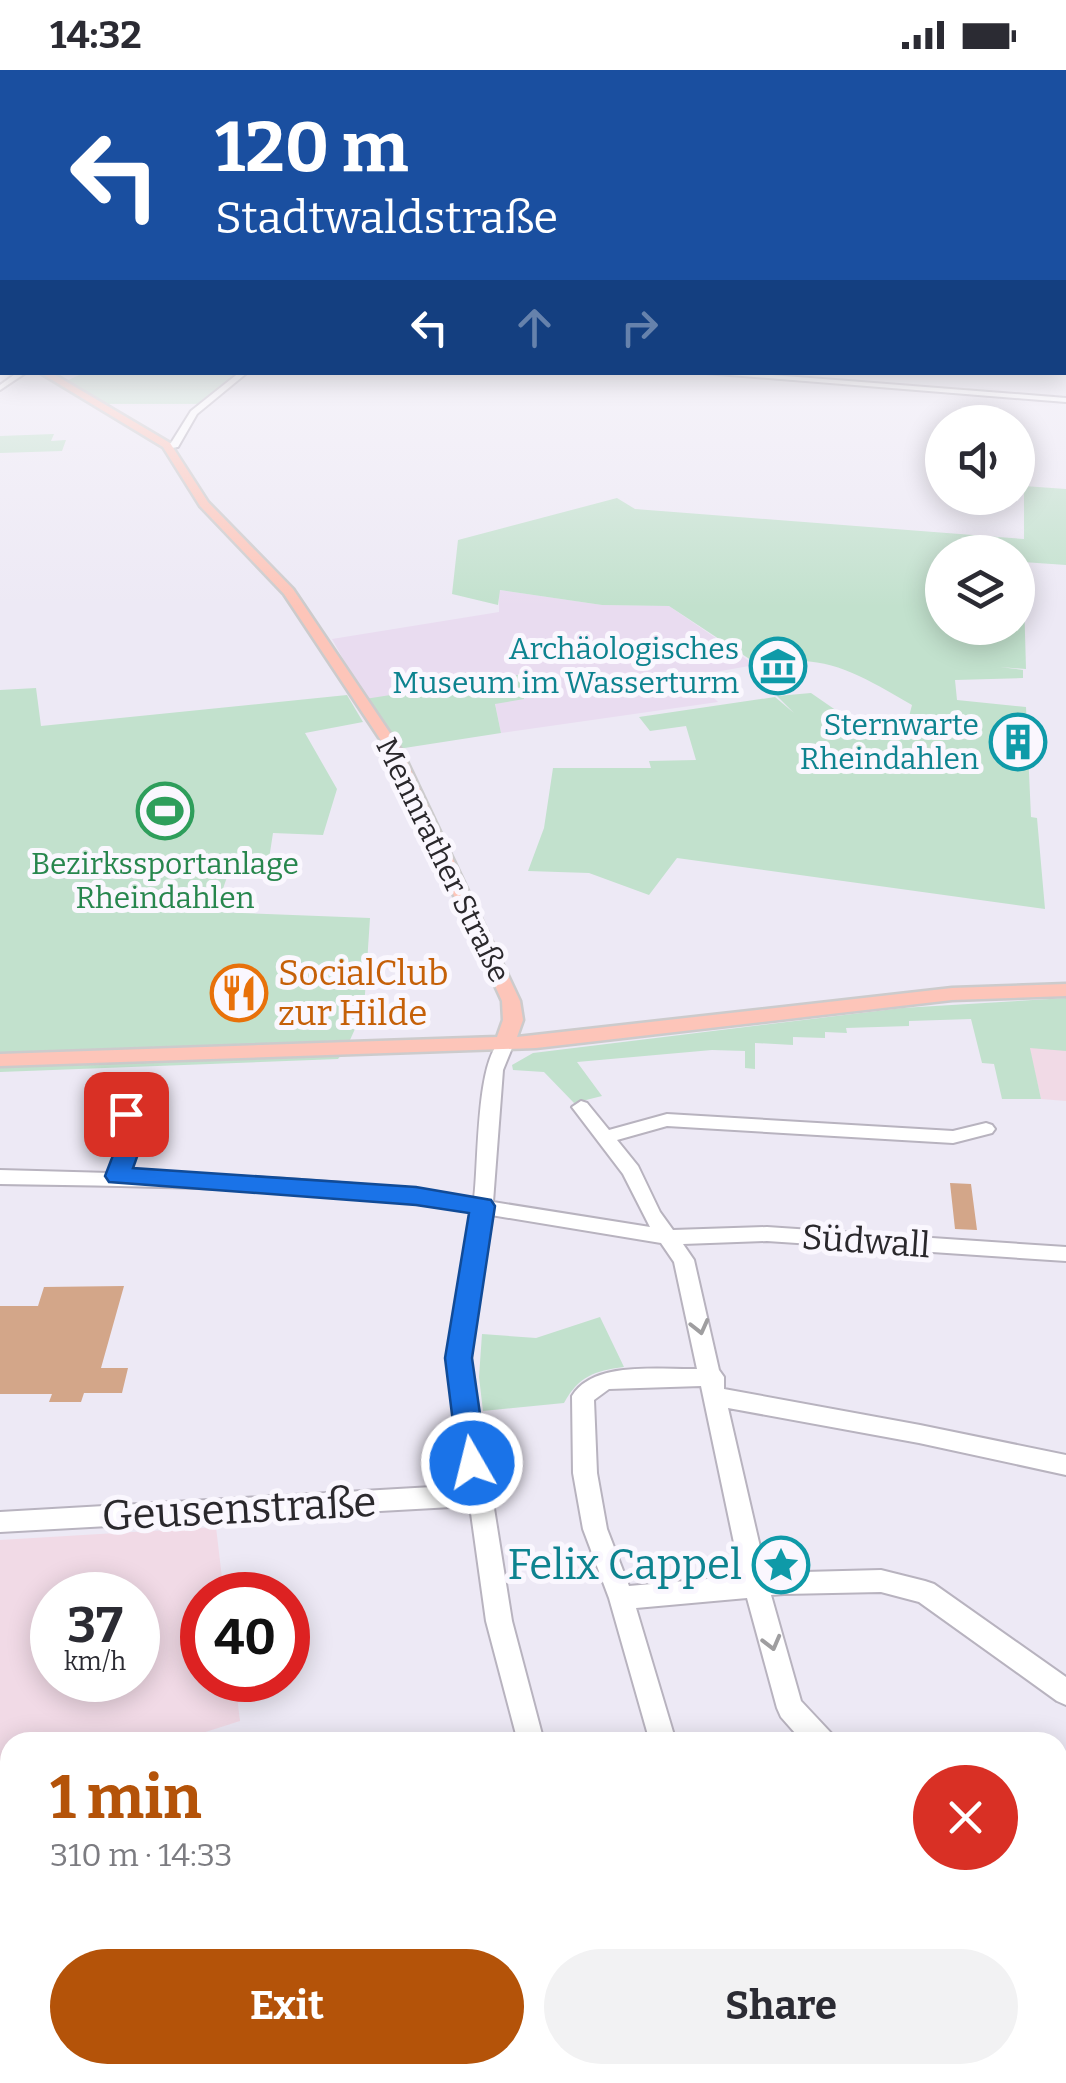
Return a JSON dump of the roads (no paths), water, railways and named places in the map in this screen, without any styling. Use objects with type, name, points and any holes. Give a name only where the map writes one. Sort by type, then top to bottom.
[{"type":"main road","points":[[123,420],[168,447]]},
{"type":"main road","name":"Mennrather Straße","points":[[168,447],[204,504],[289,592],[395,750],[511,1002],[513,1020],[505,1044]]},
{"type":"main road","points":[[0,1060],[505,1044],[952,994],[1066,990]]},
{"type":"street","points":[[168,447],[176,445],[187,420]]},
{"type":"street","points":[[505,1044],[494,1070],[482,1206],[458,1358],[499,1621],[528,1732]]},
{"type":"street","points":[[581,1107],[606,1137],[684,1260],[756,1586],[790,1708],[812,1732]]},
{"type":"street","points":[[606,1137],[667,1120],[953,1136],[986,1130]]},
{"type":"street","points":[[118,1176],[135,1129]]},
{"type":"street","name":"Südwall","points":[[0,1176],[118,1176],[416,1196],[667,1237],[767,1234],[1066,1254]]},
{"type":"street","points":[[661,1732],[621,1598],[595,1529],[585,1474],[584,1396],[605,1380],[715,1387],[1066,1465]]},
{"type":"street","name":"Geusenstraße","points":[[0,1522],[477,1495]]},
{"type":"street","points":[[621,1598],[756,1586],[903,1584],[925,1592],[1066,1692]]},
{"type":"place","name":"Archäologisches Museum im Wasserturm","points":[[778,666]]},
{"type":"place","name":"Sternwarte Rheindahlen","points":[[1018,742]]},
{"type":"place","name":"Bezirkssportanlage Rheindahlen","points":[[165,811]]},
{"type":"place","name":"SocialClub zur Hilde","points":[[239,993]]},
{"type":"place","name":"Felix Cappel","points":[[781,1565]]}]
